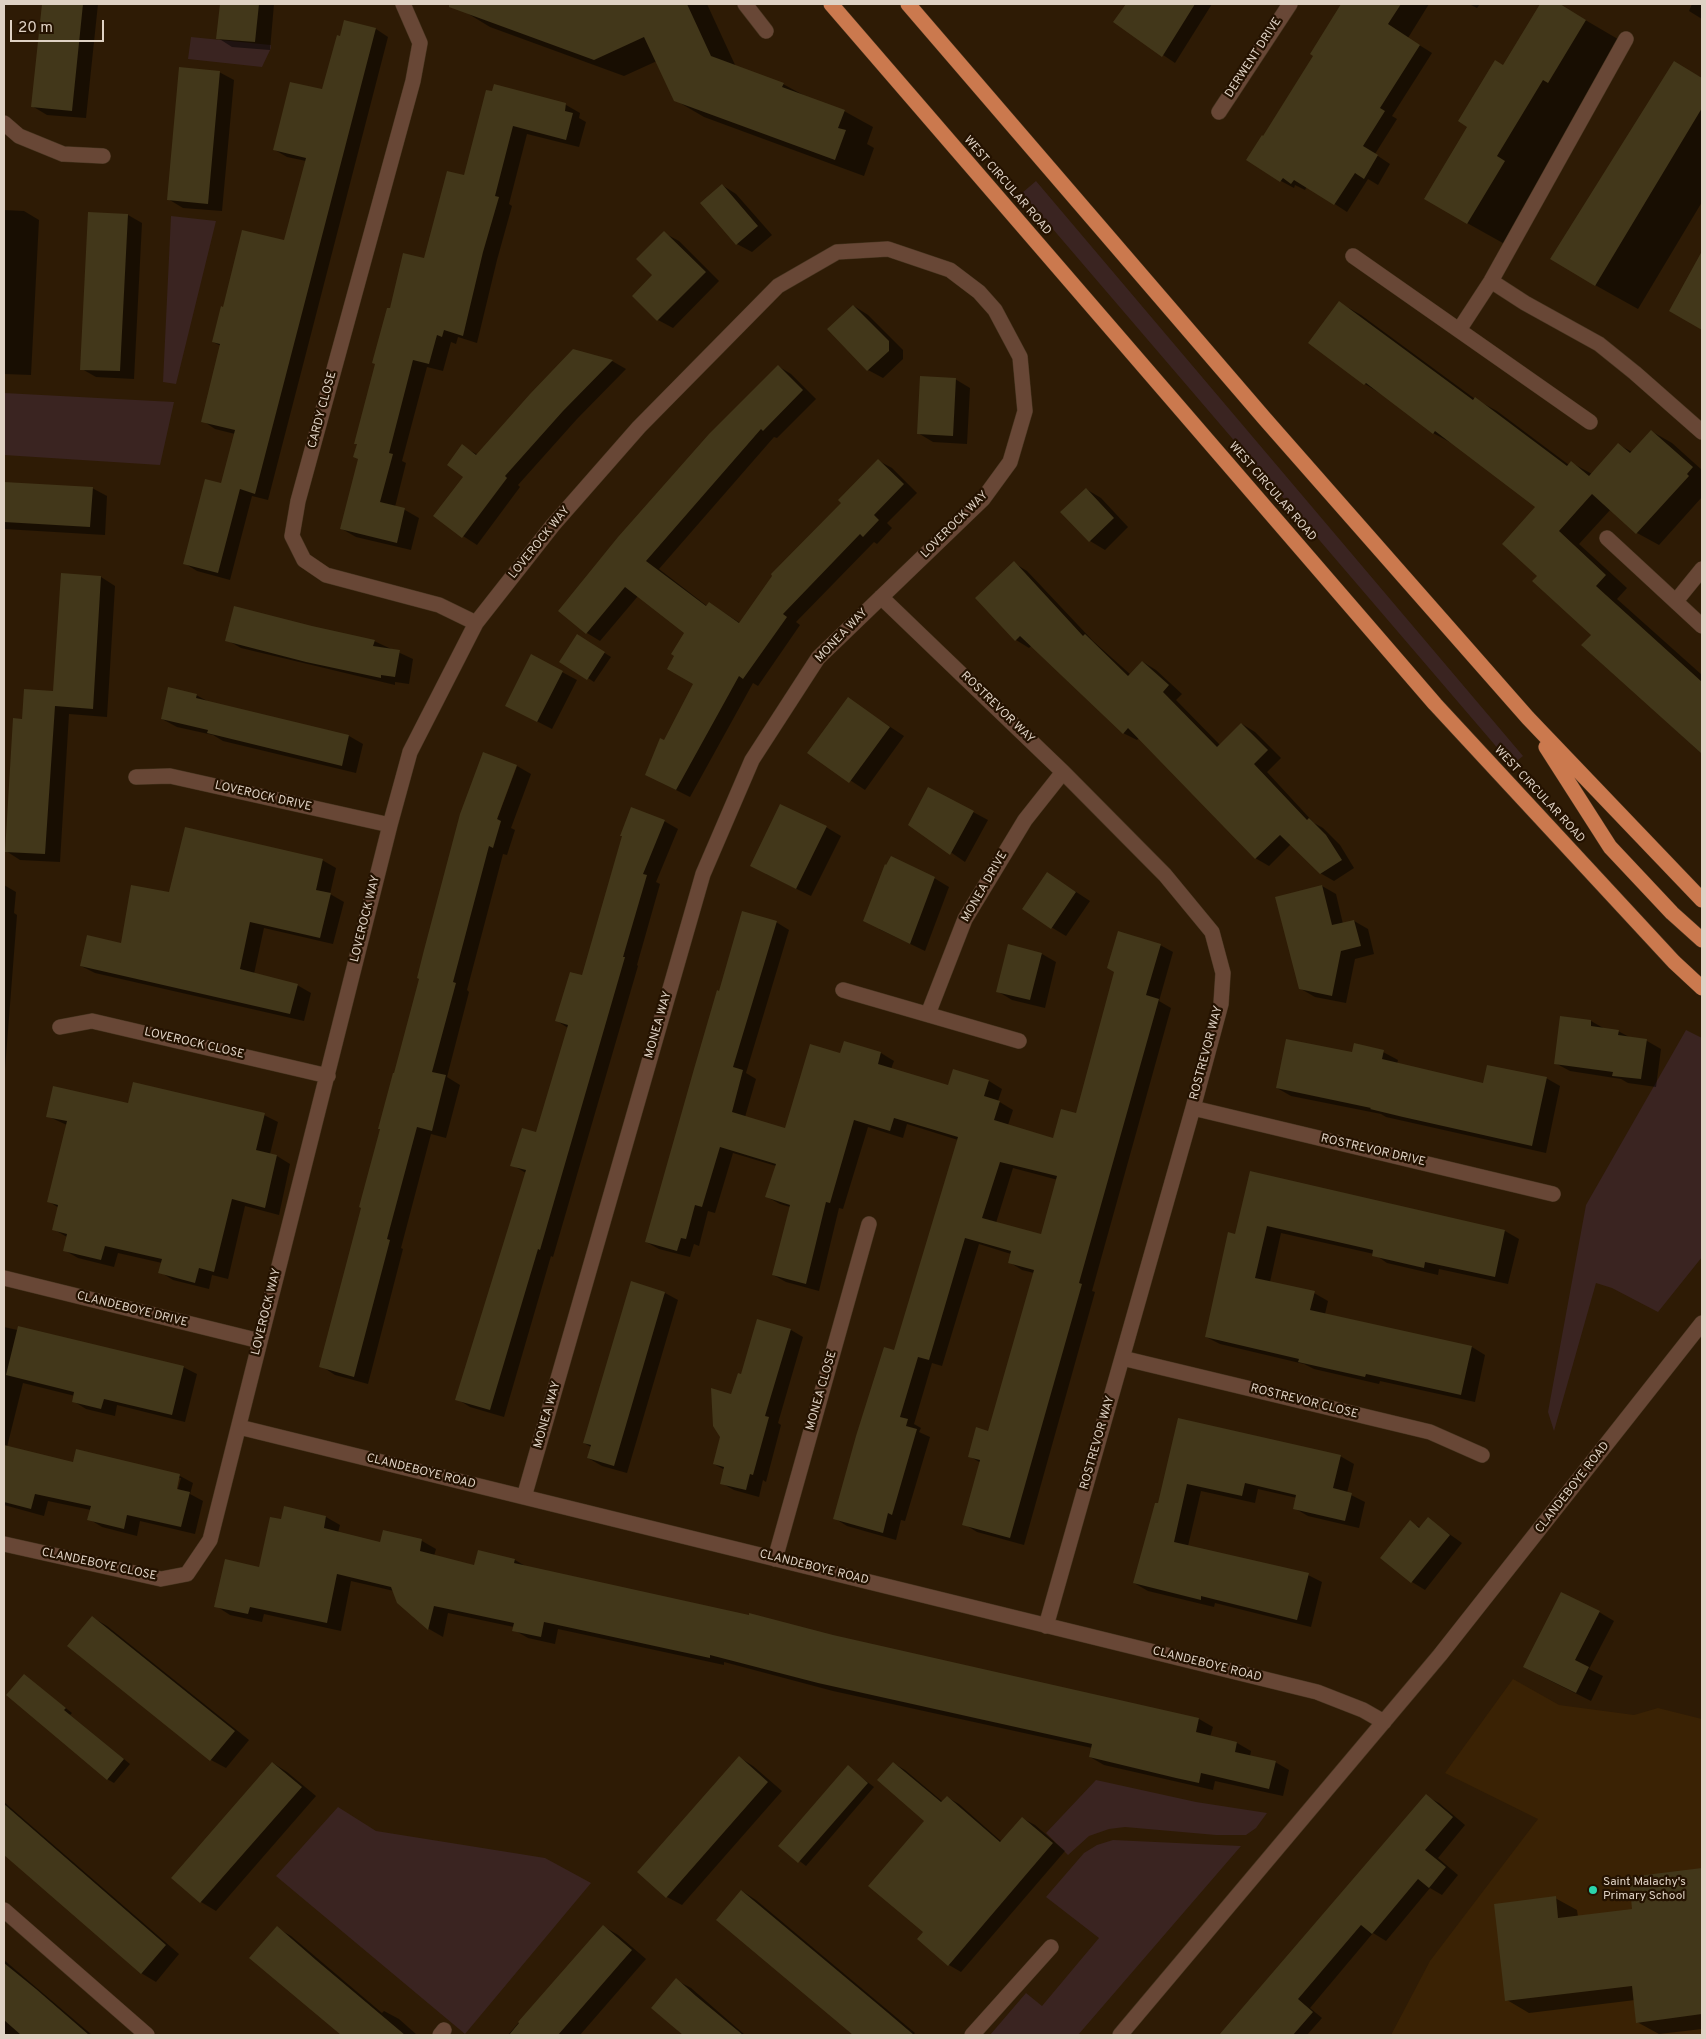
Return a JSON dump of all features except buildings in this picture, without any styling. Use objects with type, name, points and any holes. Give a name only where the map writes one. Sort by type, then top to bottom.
[{"type":"highway","name":"WEST CIRCULAR ROAD","points":[[831,4],[1434,704],[1668,955],[1702,988]]},
{"type":"highway","points":[[908,4],[1259,412],[1528,718],[1702,900]]},
{"type":"highway","points":[[1528,718],[1610,847],[1672,913],[1702,940]]},
{"type":"street","name":"CARDY CLOSE","points":[[403,4],[420,44],[413,81],[298,502],[292,536],[304,560],[326,574],[438,606],[476,623]]},
{"type":"street","points":[[745,4],[766,31]]},
{"type":"street","name":"DERWENT DRIVE","points":[[1219,112],[1290,4]]},
{"type":"street","points":[[1459,330],[1491,281],[1626,39]]},
{"type":"street","points":[[4,123],[18,136],[63,154],[103,156]]},
{"type":"street","name":"LOVEROCK WAY","points":[[239,1427],[410,752],[476,623],[553,525],[639,427],[778,286],[837,252],[888,249],[950,270],[978,292],[995,310],[1020,356],[1025,411],[1010,462],[983,499],[881,597]]},
{"type":"street","points":[[1353,256],[1590,422]]},
{"type":"street","points":[[1491,281],[1525,304],[1599,344],[1702,432]]},
{"type":"street","points":[[1607,538],[1702,626]]},
{"type":"street","points":[[1676,601],[1702,569]]},
{"type":"street","name":"ROSTREVOR WAY","points":[[881,597],[1063,772],[1165,875],[1212,932],[1222,973],[1221,1004],[1193,1108],[1046,1626]]},
{"type":"street","name":"MONEA WAY","points":[[524,1497],[703,874],[752,760],[818,658],[881,597]]},
{"type":"street","name":"MONEA DRIVE","points":[[928,1014],[964,919],[1024,820],[1063,772]]},
{"type":"street","name":"LOVEROCK DRIVE","points":[[136,777],[170,776],[390,825]]},
{"type":"street","points":[[843,990],[1019,1041]]},
{"type":"street","name":"LOVEROCK CLOSE","points":[[60,1027],[92,1021],[328,1076]]},
{"type":"street","name":"ROSTREVOR DRIVE","points":[[1193,1108],[1553,1194]]},
{"type":"street","name":"MONEA CLOSE","points":[[775,1559],[869,1224]]},
{"type":"street","name":"CLANDEBOYE DRIVE","points":[[4,1278],[260,1341]]},
{"type":"street","name":"CLANDEBOYE ROAD","points":[[1120,2035],[1478,1609],[1702,1323]]},
{"type":"street","name":"ROSTREVOR CLOSE","points":[[1122,1358],[1430,1432],[1482,1455]]},
{"type":"street","name":"CLANDEBOYE ROAD","points":[[239,1427],[1317,1692],[1363,1710],[1384,1722]]},
{"type":"street","name":"CLANDEBOYE CLOSE","points":[[4,1544],[161,1579],[187,1574],[210,1540],[239,1427]]},
{"type":"street","points":[[4,1910],[148,2035]]},
{"type":"street","points":[[972,2035],[1051,1947]]},
{"type":"shaded area","points":[[191,37],[271,45],[271,48],[262,67],[188,59]]},
{"type":"shaded area","points":[[1036,181],[1523,756],[1512,765],[1022,193]]},
{"type":"shaded area","points":[[171,216],[216,221],[176,384],[163,382]]},
{"type":"shaded area","points":[[4,393],[174,402],[160,465],[4,455]]},
{"type":"shaded area","points":[[1686,1030],[1702,1038],[1702,1257],[1658,1312],[1612,1288],[1596,1283],[1554,1431],[1548,1412],[1586,1205]]},
{"type":"shaded area","name":"Saint Malachy's Primary School","points":[[1513,1679],[1559,1705],[1634,1715],[1658,1708],[1702,1719],[1702,2035],[1391,2035],[1430,1961],[1538,1819],[1445,1773]]},
{"type":"shaded area","points":[[1096,1780],[1196,1802],[1267,1813],[1256,1828],[1246,1835],[1216,1835],[1125,1827],[1109,1829],[1089,1836],[1068,1855],[1046,1833]]},
{"type":"shaded area","points":[[338,1807],[376,1831],[545,1858],[591,1883],[465,2034],[276,1876]]},
{"type":"shaded area","points":[[1113,1840],[1241,1846],[1078,2035],[990,2035],[1026,1993],[1042,2006],[1099,1938],[1046,1897],[1084,1853],[1097,1845]]},
{"type":"place","name":"Saint Malachy's Primary School","points":[[1593,1890]]}]
